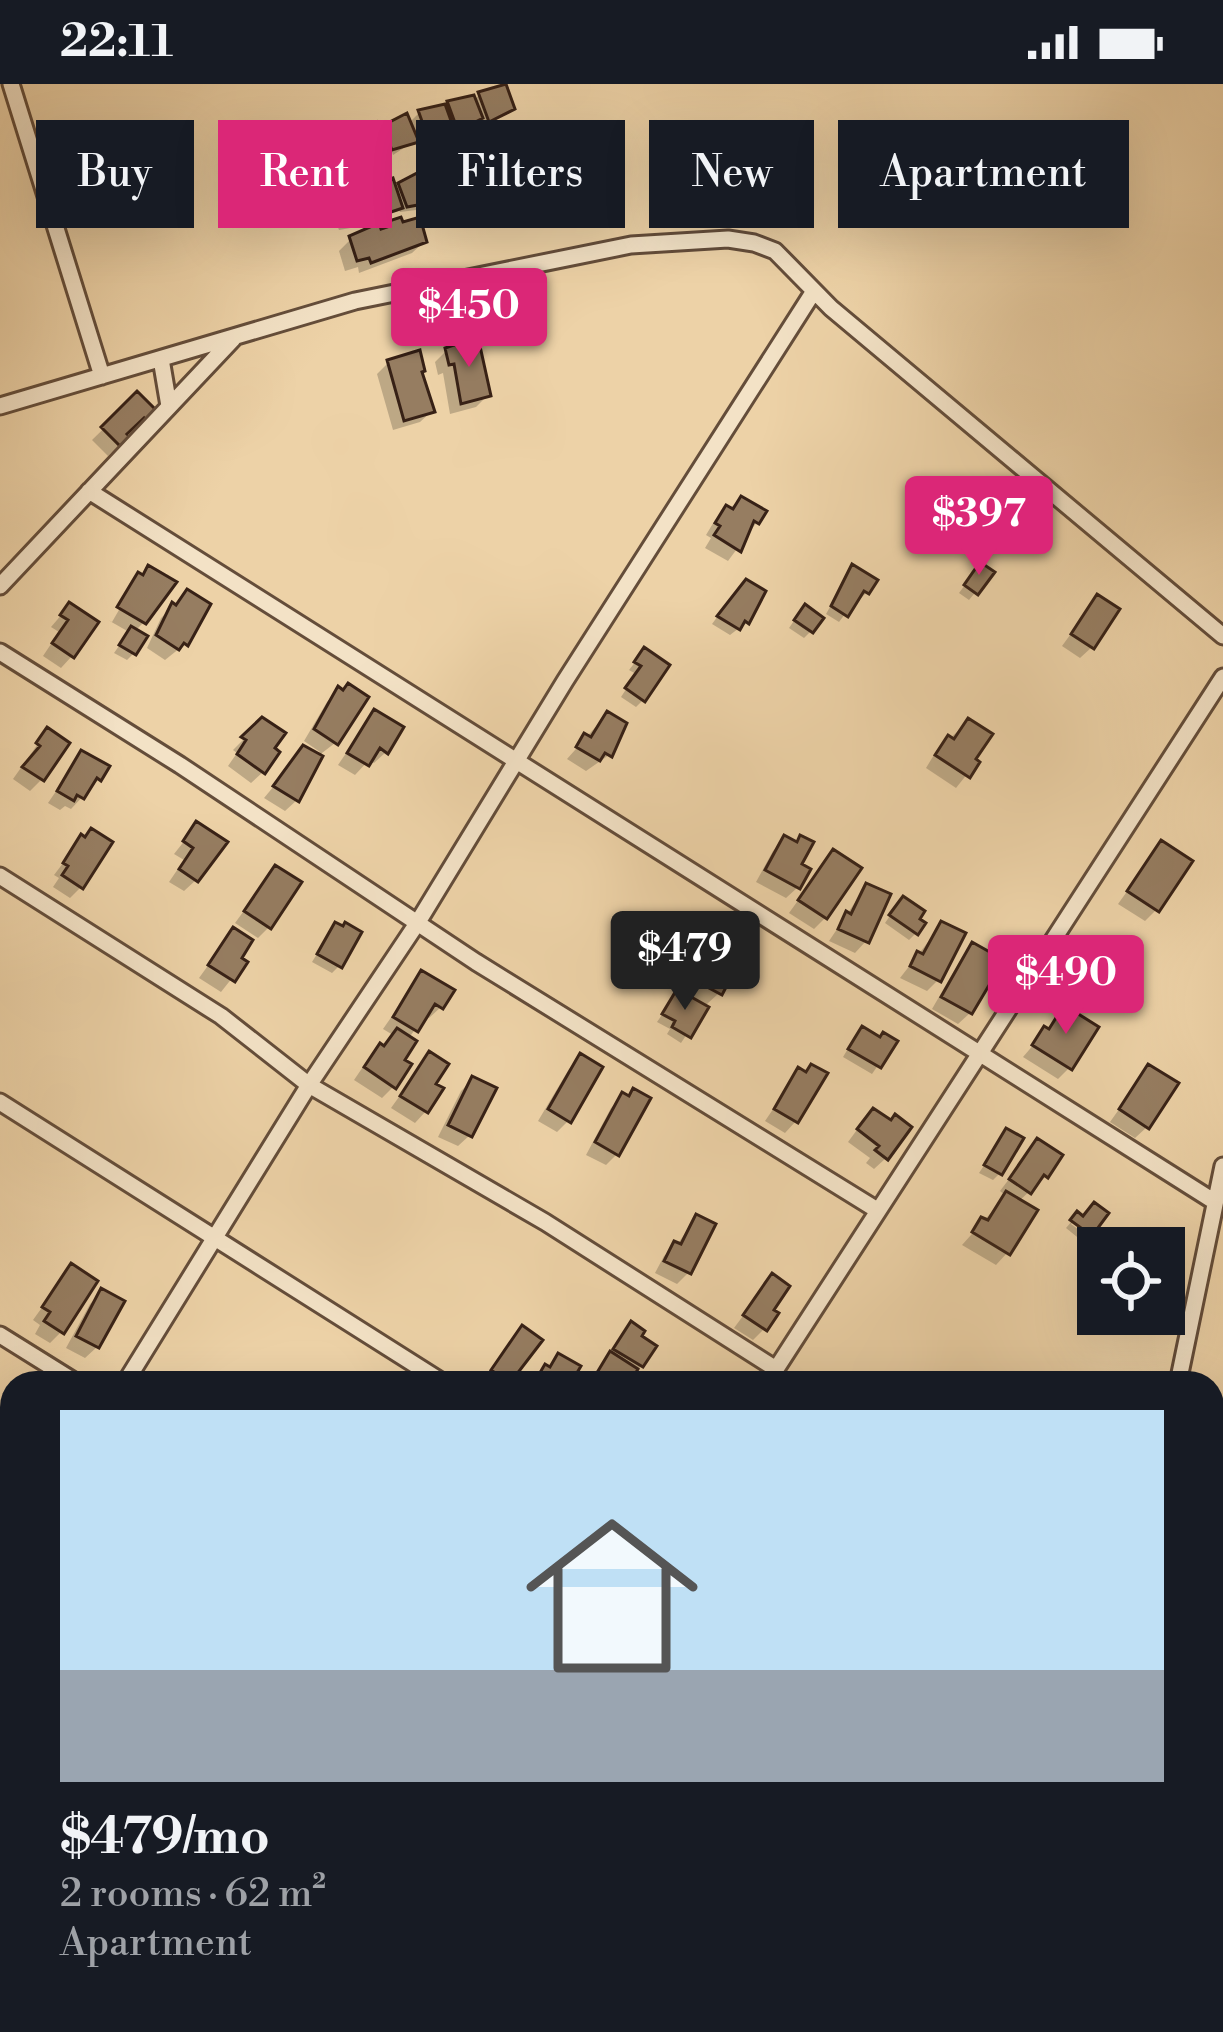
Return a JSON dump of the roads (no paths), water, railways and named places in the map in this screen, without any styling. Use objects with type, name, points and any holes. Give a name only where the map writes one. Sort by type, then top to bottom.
[{"type":"street","points":[[10,84],[102,376]]},
{"type":"street","points":[[0,406],[355,301],[631,244],[728,239],[754,243],[775,251],[814,291],[1223,636]]},
{"type":"street","points":[[133,1371],[814,291]]},
{"type":"street","points":[[0,586],[236,337]]},
{"type":"street","points":[[161,358],[170,406]]},
{"type":"street","points":[[89,491],[1215,1202]]},
{"type":"street","points":[[0,652],[476,962],[877,1210]]},
{"type":"street","points":[[775,1371],[1223,677]]},
{"type":"street","points":[[0,876],[221,1016],[309,1085],[544,1222],[765,1371]]},
{"type":"street","points":[[0,1102],[425,1371]]},
{"type":"street","points":[[1180,1371],[1223,1166]]},
{"type":"street","points":[[0,1335],[58,1371]]}]
